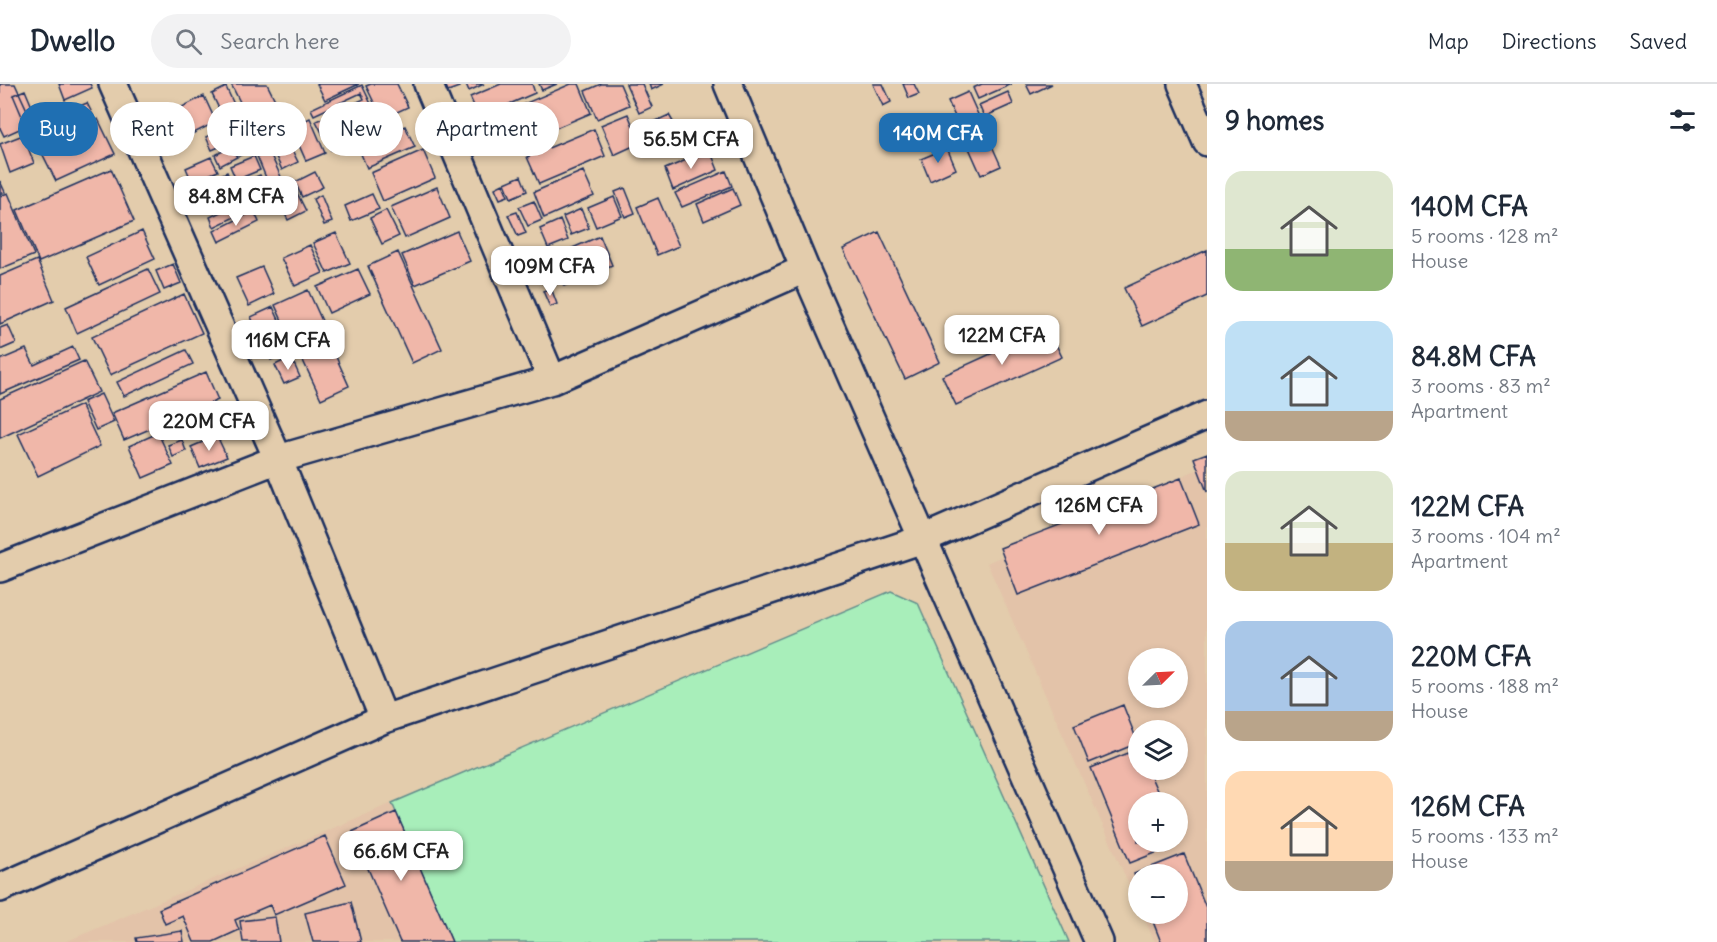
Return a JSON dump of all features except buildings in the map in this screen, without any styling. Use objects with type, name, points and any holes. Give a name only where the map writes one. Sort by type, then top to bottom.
[{"type":"street","points":[[113,84],[278,459],[384,720]]},
{"type":"street","points":[[428,84],[552,380]]},
{"type":"street","points":[[728,84],[805,269],[1099,942]]},
{"type":"street","points":[[1182,84],[1207,142]]},
{"type":"street","points":[[3,560],[278,459],[552,380],[805,269]]},
{"type":"street","points":[[0,888],[384,720],[923,539],[1207,415]]},
{"type":"shaded area","points":[[1207,465],[1207,942],[1155,942],[1147,924],[1188,924],[1188,864],[1128,864],[1128,882],[987,563]]},
{"type":"shaded area","points":[[392,803],[452,942],[65,942]]},
{"type":"green space","points":[[891,591],[918,603],[1069,942],[452,942],[392,803]]}]
